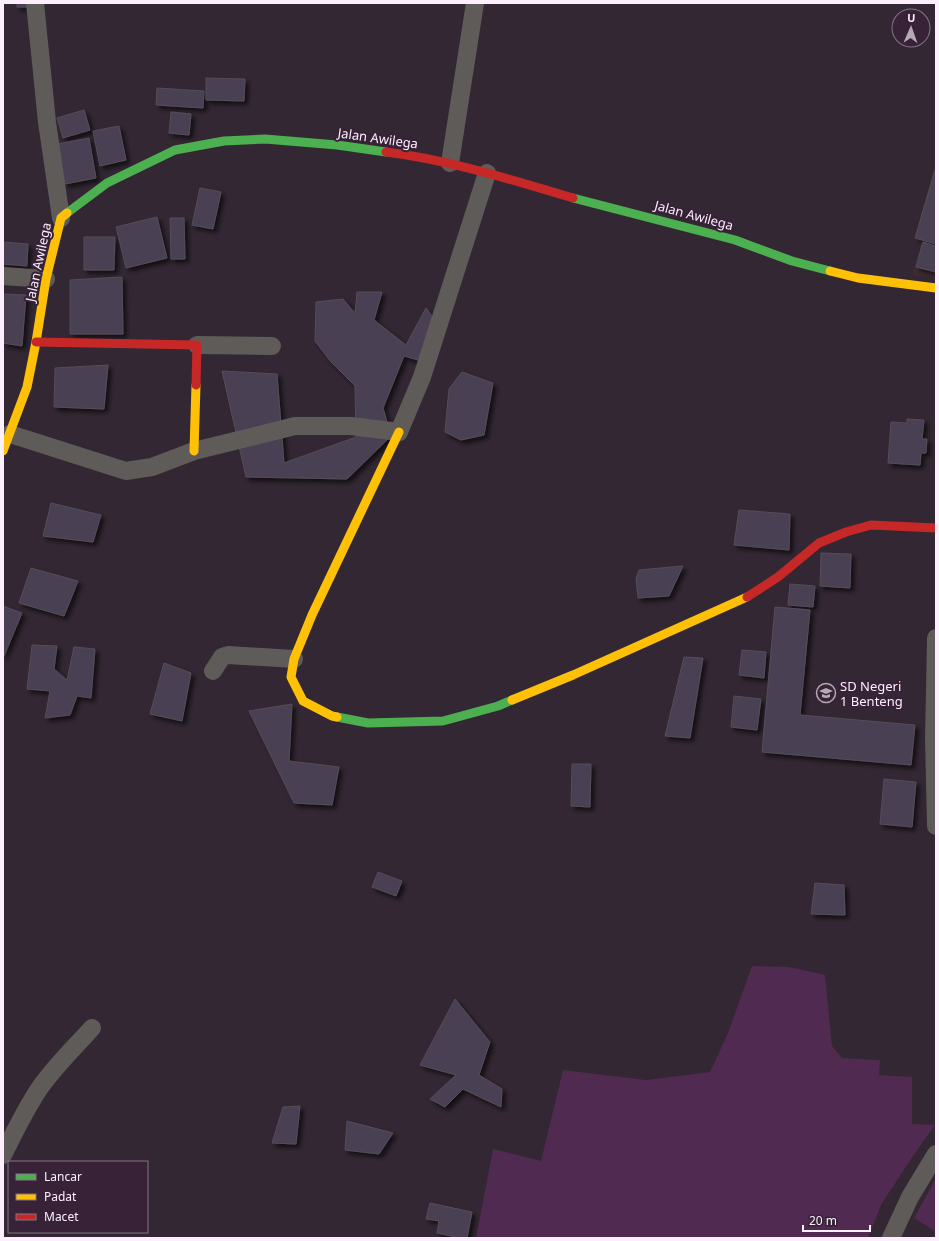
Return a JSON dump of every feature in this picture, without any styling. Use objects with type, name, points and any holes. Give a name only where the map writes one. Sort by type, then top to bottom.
[{"type":"street","points":[[35,3],[47,122],[61,218]]},
{"type":"street","points":[[450,163],[475,3]]},
{"type":"street","name":"Jalan Awilega","points":[[3,452],[27,387],[46,279],[61,218],[80,202],[107,184],[174,150],[224,141],[265,139],[337,144],[412,155],[487,172],[596,204],[666,220],[735,240],[792,261],[829,271],[858,278],[936,288]]},
{"type":"street","points":[[487,172],[422,377],[399,432],[312,615],[294,659],[291,676],[304,701],[332,716],[368,723],[443,721],[498,706],[573,675],[752,595],[778,577],[819,543],[846,532],[871,525],[936,528]]},
{"type":"street","points":[[3,276],[46,279]]},
{"type":"street","points":[[36,342],[197,346],[272,346]]},
{"type":"street","points":[[194,451],[197,346]]},
{"type":"street","points":[[10,434],[126,471],[152,467],[194,451],[295,426],[351,426],[399,432]]},
{"type":"street","points":[[936,638],[934,739],[936,826]]},
{"type":"street","points":[[213,671],[222,657],[228,654],[294,659]]},
{"type":"street","points":[[3,1155],[17,1126],[39,1088],[92,1028]]},
{"type":"street","points":[[891,1238],[910,1197],[936,1154]]},
{"type":"shaded area","points":[[936,159],[936,278],[912,275],[922,240],[915,238]]},
{"type":"shaded area","points":[[752,966],[789,967],[825,975],[832,1046],[842,1058],[880,1060],[879,1075],[912,1077],[912,1124],[935,1125],[882,1203],[868,1238],[476,1238],[493,1149],[541,1161],[563,1070],[646,1080],[710,1072],[728,1033]]},
{"type":"shaded area","points":[[935,1180],[936,1181],[936,1232],[914,1218]]},
{"type":"building","points":[[17,3],[29,3],[29,7],[17,7]]},
{"type":"building","points":[[206,78],[245,79],[244,101],[206,100]]},
{"type":"building","points":[[157,88],[204,91],[203,108],[156,105]]},
{"type":"building","points":[[84,110],[90,130],[63,138],[57,118]]},
{"type":"building","points":[[171,112],[191,114],[189,135],[169,133]]},
{"type":"building","points":[[119,126],[126,160],[100,166],[93,131]]},
{"type":"building","points":[[89,138],[96,178],[65,184],[57,144]]},
{"type":"building","points":[[936,167],[936,244],[915,238]]},
{"type":"building","points":[[200,188],[221,192],[213,229],[192,225]]},
{"type":"building","points":[[157,217],[167,258],[126,268],[116,227]]},
{"type":"building","points":[[170,218],[184,218],[185,259],[171,259]]},
{"type":"building","points":[[84,237],[115,237],[114,270],[84,270]]},
{"type":"building","points":[[3,242],[28,244],[27,266],[3,264]]},
{"type":"building","points":[[923,242],[936,246],[936,272],[916,267]]},
{"type":"building","points":[[122,277],[123,334],[70,334],[70,280]]},
{"type":"building","points":[[357,292],[382,292],[374,320],[406,345],[426,308],[437,323],[425,362],[404,356],[383,408],[391,436],[347,479],[246,477],[222,371],[277,374],[284,463],[356,437],[355,386],[331,362],[315,341],[316,302],[343,299],[355,313]]},
{"type":"building","points":[[3,294],[26,295],[22,346],[3,343]]},
{"type":"building","points":[[108,365],[104,409],[54,407],[55,368]]},
{"type":"building","points":[[462,372],[493,383],[484,435],[461,440],[445,432],[449,389]]},
{"type":"building","points":[[907,419],[924,420],[922,439],[927,439],[926,453],[921,453],[920,465],[888,463],[891,422],[907,423]]},
{"type":"building","points":[[51,503],[101,515],[93,542],[43,536]]},
{"type":"building","points":[[739,510],[790,514],[789,550],[734,545]]},
{"type":"building","points":[[821,553],[851,554],[850,588],[820,586]]},
{"type":"building","points":[[683,566],[669,596],[638,598],[636,578],[639,570]]},
{"type":"building","points":[[31,568],[78,581],[64,616],[19,603]]},
{"type":"building","points":[[790,584],[815,586],[813,607],[788,605]]},
{"type":"building","points":[[3,606],[22,613],[4,656],[3,656]]},
{"type":"building","points":[[775,607],[810,610],[800,715],[915,725],[911,765],[762,752]]},
{"type":"building","points":[[32,645],[57,646],[54,669],[67,680],[74,647],[95,649],[91,698],[77,696],[70,715],[45,718],[50,691],[27,689]]},
{"type":"building","points":[[742,650],[766,652],[764,678],[739,675]]},
{"type":"building","points":[[684,657],[703,658],[690,738],[665,736]]},
{"type":"building","points":[[164,663],[191,673],[182,721],[150,714]]},
{"type":"building","points":[[734,696],[761,699],[757,730],[731,727]]},
{"type":"building","points":[[292,704],[289,761],[339,767],[332,805],[294,803],[249,711]]},
{"type":"building","points":[[572,764],[591,764],[590,807],[571,806]]},
{"type":"building","points":[[884,779],[916,782],[912,827],[880,824]]},
{"type":"building","points":[[378,872],[402,881],[396,896],[372,887]]},
{"type":"building","points":[[815,883],[844,885],[845,915],[811,914]]},
{"type":"building","points":[[455,999],[490,1042],[479,1075],[502,1089],[501,1107],[463,1089],[445,1107],[430,1099],[456,1075],[420,1065]]},
{"type":"building","points":[[300,1106],[296,1144],[272,1143],[283,1107]]},
{"type":"building","points":[[347,1121],[393,1133],[379,1154],[345,1150]]},
{"type":"building","points":[[430,1203],[472,1212],[467,1238],[437,1233],[439,1221],[426,1219]]},
{"type":"traffic: fast","points":[[67,213],[107,183],[175,150],[224,141],[265,139],[337,145],[386,152]]},
{"type":"traffic: fast","points":[[573,198],[735,240],[792,261],[830,271]]},
{"type":"traffic: fast","points":[[337,717],[368,723],[443,721],[498,706],[512,700]]},
{"type":"traffic: slow","points":[[3,451],[27,387],[46,279],[61,218],[67,213]]},
{"type":"traffic: slow","points":[[830,271],[858,278],[936,288]]},
{"type":"traffic: slow","points":[[194,451],[196,385]]},
{"type":"traffic: slow","points":[[337,717],[332,716],[303,701],[291,677],[294,659],[312,615],[399,432]]},
{"type":"traffic: slow","points":[[512,700],[573,675],[747,597]]},
{"type":"traffic: jam","points":[[386,152],[457,165],[573,198]]},
{"type":"traffic: jam","points":[[36,342],[197,345],[196,385]]},
{"type":"traffic: jam","points":[[747,597],[778,577],[819,543],[846,532],[871,525],[936,528]]},
{"type":"place","name":"SD Negeri 1 Benteng","points":[[826,693]]}]
